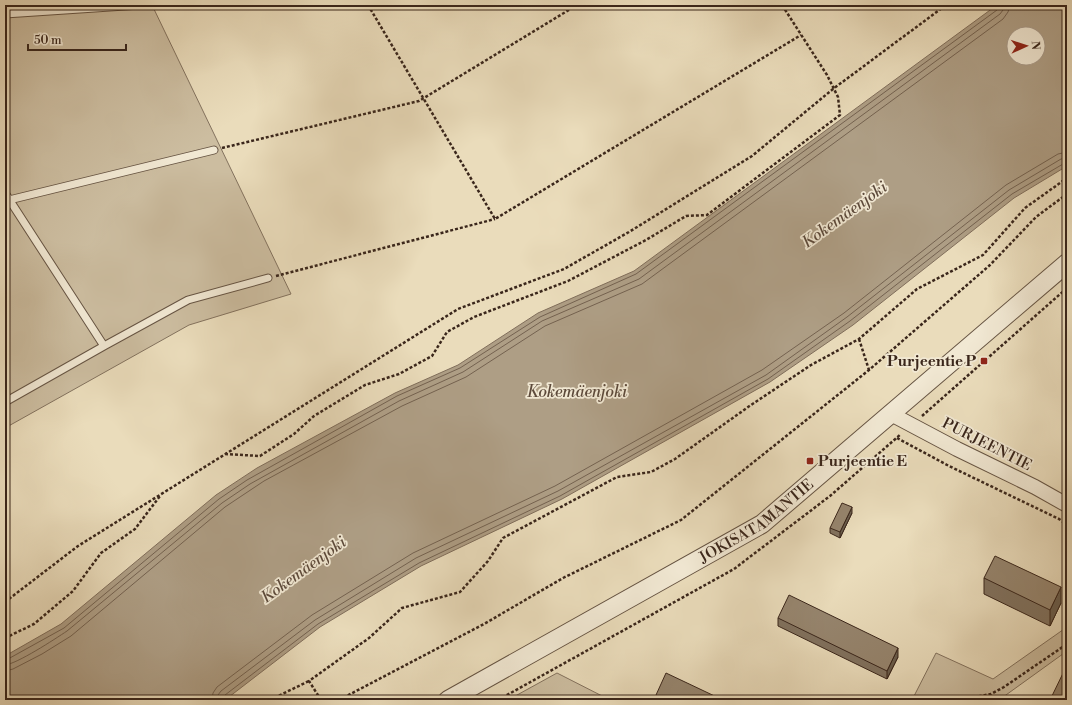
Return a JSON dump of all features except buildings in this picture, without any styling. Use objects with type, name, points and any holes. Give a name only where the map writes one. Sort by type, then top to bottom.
[{"type":"street","name":"JOKISATAMANTIE","points":[[448,700],[762,524],[1067,263]]},
{"type":"street","name":"PURJEENTIE","points":[[891,414],[957,449],[1035,487],[1067,505]]},
{"type":"lane","points":[[5,14],[140,5]]},
{"type":"lane","points":[[104,346],[6,198],[214,150]]},
{"type":"lane","points":[[5,402],[188,300],[268,278]]},
{"type":"path","points":[[368,5],[495,219]]},
{"type":"path","points":[[214,150],[419,101],[577,5]]},
{"type":"path","points":[[225,454],[260,456],[294,434],[314,416],[365,385],[399,374],[432,356],[447,332],[467,321],[568,280],[646,240],[686,216],[707,215],[840,115],[838,98],[827,75],[782,5]]},
{"type":"path","points":[[5,602],[78,546],[458,309],[564,269],[629,232],[752,156],[833,89],[946,5]]},
{"type":"path","points":[[268,278],[495,219],[801,35]]},
{"type":"path","points":[[270,700],[310,682],[369,638],[402,608],[460,592],[488,561],[503,538],[617,477],[651,472],[675,459],[751,405],[811,365],[860,339],[917,289],[983,255],[1025,208],[1067,178]]},
{"type":"path","points":[[339,700],[484,624],[563,578],[681,520],[869,370],[990,265],[1036,217],[1067,194]]},
{"type":"path","points":[[860,339],[869,370]]},
{"type":"path","points":[[897,438],[949,466],[1067,524]]},
{"type":"path","points":[[5,638],[34,624],[73,591],[101,553],[135,529],[162,494]]},
{"type":"path","points":[[959,700],[991,694],[1004,687],[1067,644]]},
{"type":"path","points":[[310,682],[320,700]]},
{"type":"path","points":[[978,700],[980,696]]},
{"type":"shaded area","points":[[5,5],[152,5],[291,294],[189,325],[5,428]]},
{"type":"shaded area","points":[[1067,627],[1067,651],[999,700],[912,700],[936,653],[993,679]]},
{"type":"shaded area","points":[[557,673],[610,700],[508,700]]},
{"type":"water","name":"Kokemäenjoki","points":[[997,5],[1067,5],[1067,166],[1014,198],[853,325],[770,382],[562,499],[421,566],[320,627],[225,700],[5,700],[5,656],[61,624],[216,495],[257,468],[395,393],[458,365],[538,313],[634,271]]},
{"type":"place","name":"Purjeentie P","points":[[984,361]]},
{"type":"place","name":"Purjeentie E","points":[[810,461]]}]
